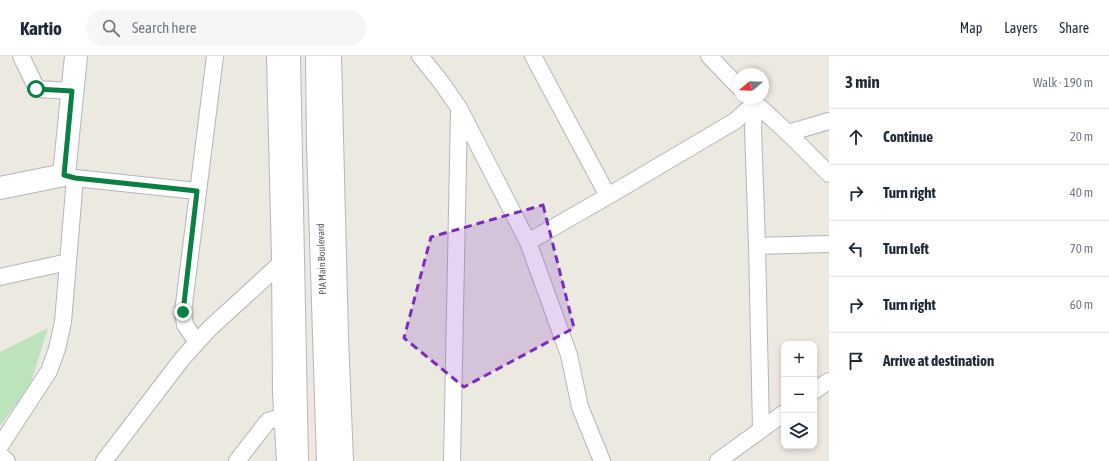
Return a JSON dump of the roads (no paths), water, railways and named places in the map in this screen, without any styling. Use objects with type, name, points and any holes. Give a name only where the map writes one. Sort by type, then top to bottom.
[{"type":"main road","points":[[0,188],[70,176],[72,91],[76,56]]},
{"type":"main road","points":[[289,56],[297,461]]},
{"type":"main road","name":"PIA Main Boulevard","points":[[317,56],[318,153],[328,461]]},
{"type":"street","points":[[21,56],[36,89],[72,91]]},
{"type":"street","points":[[197,342],[185,325],[183,312],[215,56]]},
{"type":"street","points":[[275,56],[282,417],[285,461]]},
{"type":"street","points":[[333,56],[340,337],[345,461]]},
{"type":"street","points":[[420,56],[441,82],[459,108],[528,242],[570,355],[580,407],[602,461]]},
{"type":"street","points":[[533,56],[608,196]]},
{"type":"street","points":[[709,56],[733,81]]},
{"type":"street","points":[[528,242],[735,121],[749,104]]},
{"type":"street","points":[[752,104],[761,430]]},
{"type":"street","points":[[755,104],[788,133],[829,174]]},
{"type":"street","points":[[452,461],[459,108]]},
{"type":"street","points":[[788,133],[829,120]]},
{"type":"street","points":[[0,446],[49,371],[57,349],[63,322],[68,262],[70,176],[197,191]]},
{"type":"street","points":[[757,246],[829,244]]},
{"type":"street","points":[[0,277],[68,262]]},
{"type":"street","points":[[104,461],[182,359],[197,342],[209,329],[280,264]]},
{"type":"street","points":[[817,389],[829,380]]},
{"type":"street","points":[[718,461],[781,415]]},
{"type":"street","points":[[238,461],[268,421],[282,417]]},
{"type":"street","points":[[0,455],[7,461]]}]
